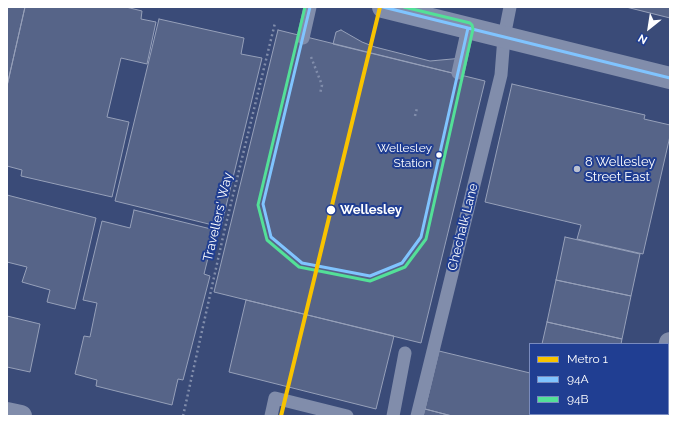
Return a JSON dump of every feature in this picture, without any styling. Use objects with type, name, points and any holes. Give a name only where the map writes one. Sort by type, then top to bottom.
[{"type":"street","points":[[395,8],[430,12],[468,28],[670,78]]},
{"type":"street","points":[[7,413],[21,416]]},
{"type":"lane","points":[[303,38],[310,7]]},
{"type":"lane","name":"Chechalk Lane","points":[[417,416],[501,75],[504,37],[510,7]]},
{"type":"lane","points":[[458,73],[468,28]]},
{"type":"lane","points":[[393,416],[405,353]]},
{"type":"lane","points":[[271,416],[275,398],[347,416]]},
{"type":"path","name":"Travellers' Way","points":[[183,416],[225,228],[275,23]]},
{"type":"path","points":[[311,58],[322,85],[320,94]]},
{"type":"path","points":[[415,116],[417,108]]},
{"type":"building","points":[[7,7],[25,7],[7,86]]},
{"type":"building","points":[[25,7],[126,7],[142,11],[141,19],[156,22],[147,64],[121,58],[107,117],[129,122],[112,197],[21,176],[22,170],[7,166],[7,86]]},
{"type":"building","points":[[626,7],[670,7],[670,18]]},
{"type":"building","points":[[159,19],[244,38],[241,54],[262,58],[221,227],[115,201]]},
{"type":"building","points":[[278,30],[485,81],[421,343],[214,292]]},
{"type":"building","points":[[341,30],[362,42],[375,47],[430,61],[463,58],[460,75],[333,44],[336,32]]},
{"type":"building","name":"8 Wellesley Street East","points":[[512,84],[645,115],[644,119],[670,125],[670,136],[643,254],[577,239],[581,225],[485,202]]},
{"type":"building","points":[[7,195],[96,218],[75,309],[47,302],[50,290],[22,282],[27,267],[7,262]]},
{"type":"building","points":[[134,210],[215,230],[204,274],[210,276],[183,380],[178,379],[172,405],[96,386],[97,380],[75,374],[84,336],[90,337],[97,303],[83,300],[102,221],[130,228]]},
{"type":"building","points":[[565,237],[640,254],[631,296],[556,280]]},
{"type":"building","points":[[556,280],[631,296],[622,339],[547,322]]},
{"type":"building","points":[[246,300],[394,336],[376,409],[229,372]]},
{"type":"building","points":[[7,316],[40,324],[30,372],[7,367]]},
{"type":"building","points":[[547,322],[622,339],[621,343],[542,343]]},
{"type":"building","points":[[439,351],[529,373],[529,415],[597,416],[452,416],[425,409]]},
{"type":"building","points":[[425,409],[452,416],[423,416]]},
{"type":"metro line","name":"1","points":[[281,416],[380,7]]},
{"type":"transit line","name":"94B","points":[[305,7],[258,205],[267,240],[299,267],[370,281],[405,267],[426,239],[473,29],[470,23],[404,7]]},
{"type":"transit line","name":"94A","points":[[310,7],[263,204],[271,237],[302,263],[370,276],[402,263],[421,237],[468,28]]},
{"type":"transit line","name":"94A","points":[[383,7],[670,78]]},
{"type":"place","name":"Wellesley Station","points":[[439,155]]},
{"type":"place","name":"8 Wellesley Street East","points":[[577,169]]},
{"type":"place","name":"Wellesley","points":[[331,210]]}]
